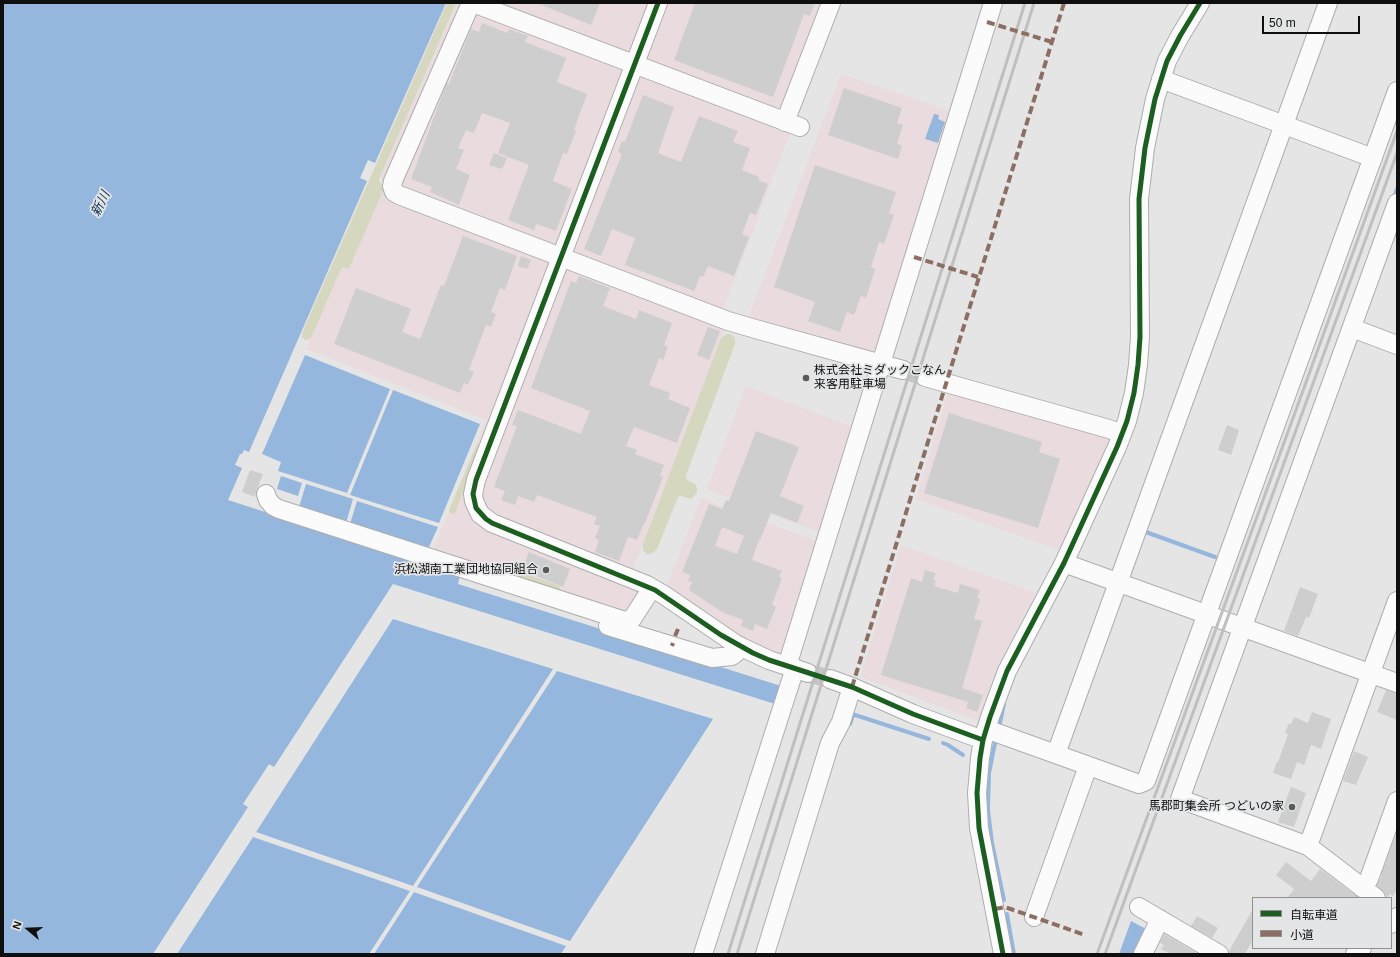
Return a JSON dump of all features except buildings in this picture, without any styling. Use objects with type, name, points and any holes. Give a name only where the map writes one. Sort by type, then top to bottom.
[{"type":"street","points":[[831,3],[792,125],[472,3],[392,186],[394,192],[400,196],[743,326],[903,370]]},
{"type":"street","points":[[658,3],[476,480],[473,494],[474,501],[480,514],[492,523],[652,588],[740,646],[769,660],[796,669]]},
{"type":"street","points":[[703,954],[796,669],[881,363],[993,3]]},
{"type":"street","points":[[1003,954],[979,828],[977,787],[985,735],[1007,671],[1064,563],[1127,421],[1134,393],[1138,365],[1140,337],[1139,224],[1141,174],[1149,123],[1161,79],[1173,48],[1200,3]]},
{"type":"street","points":[[1056,754],[1328,3]]},
{"type":"street","points":[[1161,79],[1373,158]]},
{"type":"street","points":[[830,679],[913,714],[1056,754],[1139,784],[1146,781],[1397,91]]},
{"type":"street","points":[[1369,893],[1308,846],[1180,800],[1397,203]]},
{"type":"street","points":[[1352,328],[1397,344]]},
{"type":"street","points":[[925,377],[1122,434]]},
{"type":"street","points":[[266,494],[268,500],[273,506],[279,509],[622,620],[628,621],[632,619],[652,588]]},
{"type":"street","points":[[1064,563],[1397,683]]},
{"type":"street","points":[[479,586],[712,658],[728,657],[735,654],[740,646]]},
{"type":"street","points":[[1308,846],[1397,601]]},
{"type":"street","points":[[764,954],[830,743],[841,722],[852,687]]},
{"type":"street","points":[[1034,917],[1088,766]]},
{"type":"street","points":[[1369,893],[1369,879],[1397,801]]},
{"type":"street","points":[[1139,907],[1219,954]]},
{"type":"street","points":[[1143,954],[1160,919]]},
{"type":"shaded area","points":[[456,3],[466,3],[464,9],[790,133],[717,326],[725,329],[627,585],[644,593],[629,617],[432,553],[486,420],[306,349],[342,267],[349,269],[386,185],[380,177]]},
{"type":"shaded area","points":[[498,3],[824,3],[786,103],[775,109]]},
{"type":"shaded area","points":[[841,74],[950,111],[876,349],[871,351],[748,318]]},
{"type":"shaded area","points":[[746,386],[852,427],[819,532],[707,489]]},
{"type":"shaded area","points":[[949,390],[1107,435],[1109,440],[1059,550],[916,499]]},
{"type":"shaded area","points":[[701,498],[816,541],[782,649],[778,652],[752,643],[667,586]]},
{"type":"shaded area","points":[[901,545],[1036,593],[997,667],[979,718],[976,720],[863,678],[861,675]]},
{"type":"green space","points":[[447,3],[456,3],[380,177],[379,181],[384,188],[383,191],[349,269],[342,267],[311,338],[305,340],[302,337],[302,333]]},
{"type":"green space","points":[[726,334],[731,334],[735,338],[735,344],[686,475],[687,480],[696,485],[697,493],[691,499],[680,496],[678,497],[657,549],[653,553],[647,554],[643,550],[643,544],[721,338]]},
{"type":"green space","points":[[477,444],[479,444],[480,447],[455,513],[451,514],[449,510]]},
{"type":"green space","points":[[523,573],[559,586],[561,590],[560,593],[519,578]]},
{"type":"water","name":"新川","points":[[3,3],[446,3],[375,163],[368,160],[360,178],[367,181],[249,452],[244,450],[242,454],[240,454],[235,465],[242,468],[228,500],[460,575],[458,584],[781,686],[775,704],[393,584],[274,767],[269,764],[243,804],[248,807],[153,954],[3,954]]},
{"type":"water","points":[[934,114],[939,115],[938,119],[945,122],[938,143],[925,139]]},
{"type":"water","points":[[305,355],[390,389],[347,493],[278,471],[281,462],[262,454]]},
{"type":"water","points":[[393,390],[480,424],[439,523],[350,495]]},
{"type":"water","points":[[281,476],[302,483],[298,496],[277,489]]},
{"type":"water","points":[[306,484],[353,499],[346,523],[299,507]]},
{"type":"water","points":[[357,501],[438,527],[428,549],[350,524]]},
{"type":"water","points":[[393,619],[553,669],[413,886],[256,832]]},
{"type":"water","points":[[557,671],[713,719],[570,941],[417,887]]},
{"type":"water","points":[[253,837],[410,891],[369,954],[177,954]]},
{"type":"water","points":[[414,892],[566,946],[561,954],[374,954]]},
{"type":"water","points":[[1131,921],[1148,930],[1136,954],[1119,954]]},
{"type":"waterway","points":[[1394,198],[1397,189]]},
{"type":"waterway","points":[[1143,531],[1215,557]]},
{"type":"waterway","points":[[999,728],[1004,704]]},
{"type":"waterway","points":[[849,713],[929,739]]},
{"type":"waterway","points":[[850,724],[853,715]]},
{"type":"waterway","points":[[996,738],[989,773],[988,810],[992,843],[1004,900]]},
{"type":"waterway","points":[[943,743],[963,755]]},
{"type":"waterway","points":[[1007,914],[1014,954]]},
{"type":"tunnel","points":[[903,370],[925,377]]},
{"type":"tunnel","points":[[808,673],[830,679]]},
{"type":"railway","points":[[728,954],[1025,3]]},
{"type":"railway","points":[[737,954],[1034,3]]},
{"type":"railway","points":[[1097,954],[1397,131]]},
{"type":"railway","points":[[1105,954],[1397,153]]},
{"type":"marked path","points":[[852,687],[1064,3]]},
{"type":"marked path","points":[[987,22],[1052,42]]},
{"type":"marked path","points":[[914,257],[978,277]]},
{"type":"marked path","points":[[675,636],[678,629]]},
{"type":"marked path","points":[[995,909],[1005,907],[1085,935]]},
{"type":"cycle path","points":[[658,3],[476,480],[473,494],[476,508],[492,523],[655,590],[721,635],[753,653],[769,660],[852,687],[913,714],[983,740]]},
{"type":"cycle path","points":[[1003,954],[979,828],[977,793],[983,740],[1007,671],[1064,563],[1117,447],[1127,421],[1134,393],[1140,337],[1139,199],[1145,148],[1155,99],[1167,61],[1200,3]]},
{"type":"place","name":"株式会社ミダックこなん 来客用駐車場","points":[[806,378]]},
{"type":"place","name":"浜松湖南工業団地協同組合","points":[[546,570]]},
{"type":"place","name":"馬郡町集会所 つどいの家","points":[[1292,807]]}]
